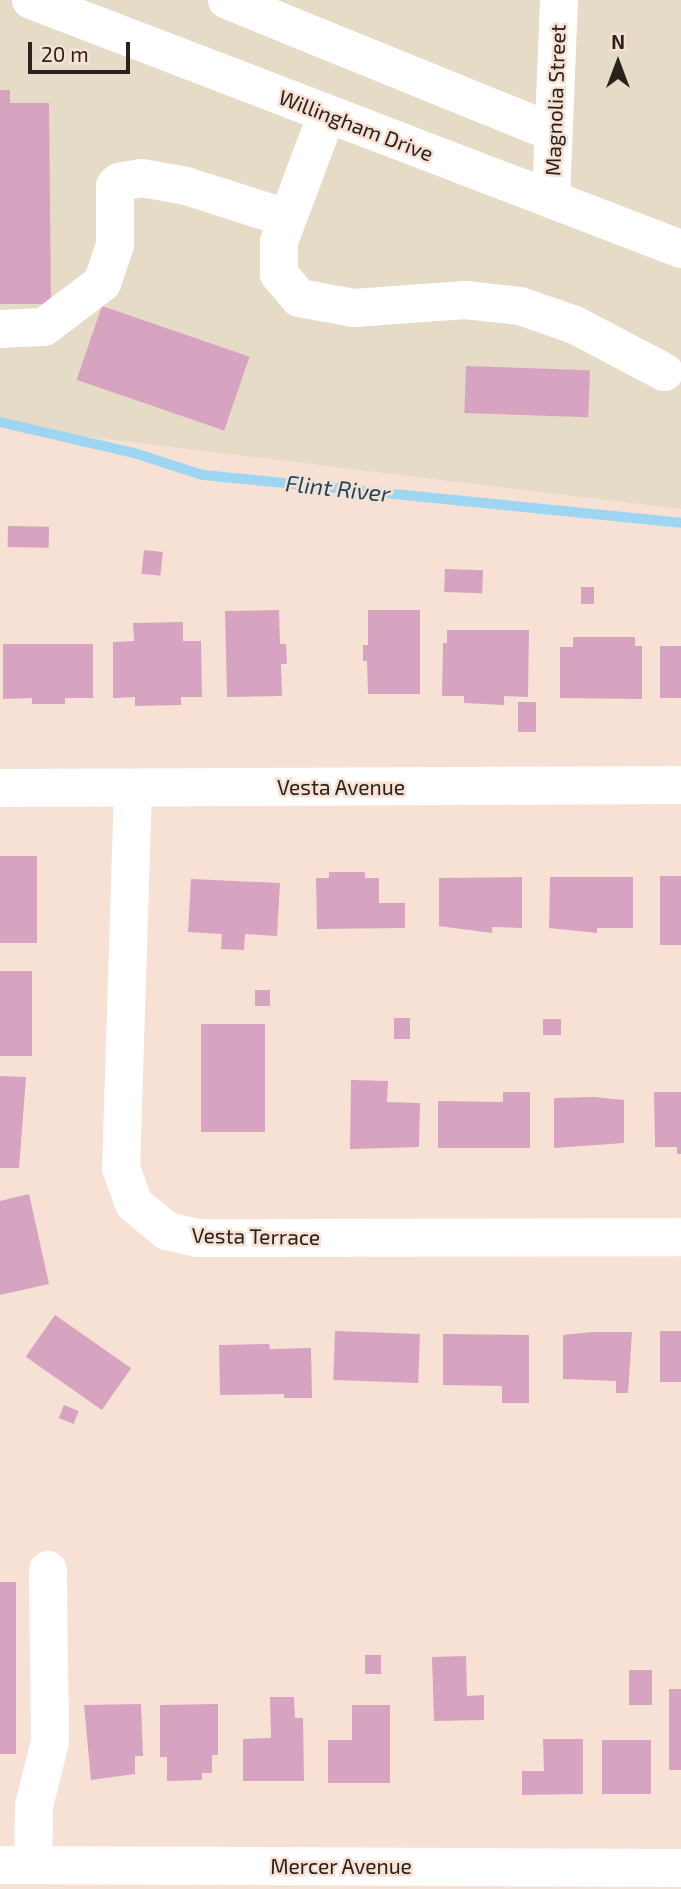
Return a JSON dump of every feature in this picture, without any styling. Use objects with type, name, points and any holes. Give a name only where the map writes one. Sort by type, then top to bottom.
[{"type":"street","name":"Willingham Drive","points":[[31,0],[681,249]]},
{"type":"street","points":[[227,0],[552,132]]},
{"type":"street","name":"Magnolia Street","points":[[551,199],[559,0]]},
{"type":"street","points":[[327,114],[279,242],[279,274],[299,298],[354,308],[465,300],[520,306],[575,325],[664,372]]},
{"type":"street","points":[[0,329],[44,327],[102,284],[115,245],[114,194],[119,181],[142,178],[186,186],[287,218]]},
{"type":"street","name":"Vesta Avenue","points":[[0,788],[681,785]]},
{"type":"street","name":"Vesta Terrace","points":[[133,788],[121,1168],[134,1204],[150,1218],[167,1231],[197,1238],[681,1237]]},
{"type":"street","points":[[17,1865],[50,1742],[48,1570]]},
{"type":"street","name":"Mercer Avenue","points":[[17,1865],[681,1868]]},
{"type":"shaded area","points":[[0,0],[681,0],[681,509],[0,426]]},
{"type":"building","points":[[0,90],[10,90],[10,103],[49,103],[51,304],[0,304]]},
{"type":"building","points":[[102,306],[250,357],[224,431],[77,380]]},
{"type":"building","points":[[466,366],[590,370],[588,417],[464,413]]},
{"type":"building","points":[[8,526],[49,527],[49,548],[8,547]]},
{"type":"building","points":[[144,550],[163,552],[160,576],[141,574]]},
{"type":"building","points":[[445,569],[483,570],[482,593],[444,592]]},
{"type":"building","points":[[581,587],[594,587],[594,604],[581,604]]},
{"type":"building","points":[[279,610],[280,644],[286,644],[287,664],[281,664],[282,696],[227,697],[225,611]]},
{"type":"building","points":[[368,610],[420,610],[420,694],[368,694],[367,661],[363,661],[363,645],[368,645]]},
{"type":"building","points":[[183,622],[183,641],[201,641],[202,697],[181,697],[181,705],[135,706],[135,697],[113,698],[113,642],[134,641],[133,623]]},
{"type":"building","points":[[447,630],[529,630],[528,697],[504,696],[504,705],[464,703],[464,696],[442,696],[443,643],[447,643]]},
{"type":"building","points":[[573,637],[635,637],[635,646],[642,646],[642,699],[560,698],[560,647],[573,647]]},
{"type":"building","points":[[3,644],[93,644],[93,698],[65,698],[65,704],[32,704],[32,698],[3,699]]},
{"type":"building","points":[[660,646],[681,646],[681,698],[660,698]]},
{"type":"building","points":[[518,702],[536,702],[536,732],[518,732]]},
{"type":"building","points":[[0,856],[37,856],[37,943],[0,943]]},
{"type":"building","points":[[329,872],[365,872],[365,878],[379,878],[379,903],[405,903],[405,928],[317,929],[316,878],[329,878]]},
{"type":"building","points":[[660,876],[681,876],[681,945],[660,945]]},
{"type":"building","points":[[522,877],[522,928],[492,927],[492,933],[439,926],[439,878]]},
{"type":"building","points":[[550,877],[633,877],[633,928],[597,928],[597,933],[549,928]]},
{"type":"building","points":[[191,879],[280,883],[277,936],[245,934],[244,950],[221,949],[222,934],[188,932]]},
{"type":"building","points":[[0,971],[32,971],[32,1056],[0,1056]]},
{"type":"building","points":[[255,990],[270,990],[270,1006],[255,1006]]},
{"type":"building","points":[[394,1018],[410,1018],[410,1039],[394,1039]]},
{"type":"building","points":[[543,1019],[561,1019],[561,1035],[543,1035]]},
{"type":"building","points":[[201,1024],[265,1024],[265,1132],[201,1132]]},
{"type":"building","points":[[0,1076],[26,1077],[19,1168],[0,1168]]},
{"type":"building","points":[[351,1080],[388,1081],[387,1102],[420,1103],[419,1147],[350,1149]]},
{"type":"building","points":[[503,1092],[530,1092],[530,1148],[438,1148],[438,1101],[503,1102]]},
{"type":"building","points":[[654,1092],[681,1092],[681,1154],[677,1154],[677,1147],[655,1147]]},
{"type":"building","points":[[594,1097],[624,1100],[624,1143],[554,1148],[554,1098]]},
{"type":"building","points":[[29,1194],[49,1284],[0,1295],[0,1201]]},
{"type":"building","points":[[55,1315],[131,1368],[102,1410],[26,1357]]},
{"type":"building","points":[[335,1331],[420,1334],[418,1383],[333,1380]]},
{"type":"building","points":[[660,1331],[681,1331],[681,1382],[660,1382]]},
{"type":"building","points":[[632,1332],[628,1393],[616,1393],[616,1381],[563,1379],[563,1335]]},
{"type":"building","points":[[443,1334],[529,1335],[529,1403],[502,1403],[502,1386],[443,1385]]},
{"type":"building","points":[[269,1344],[270,1349],[311,1348],[312,1398],[284,1398],[284,1394],[220,1395],[219,1345]]},
{"type":"building","points":[[64,1405],[79,1411],[74,1424],[59,1418]]},
{"type":"building","points":[[0,1582],[16,1582],[16,1754],[0,1754]]},
{"type":"building","points":[[365,1655],[381,1655],[381,1674],[365,1674]]},
{"type":"building","points":[[466,1656],[467,1696],[484,1695],[484,1720],[434,1721],[432,1657]]},
{"type":"building","points":[[629,1670],[652,1670],[652,1705],[629,1705]]},
{"type":"building","points":[[669,1689],[681,1689],[681,1770],[669,1770]]},
{"type":"building","points":[[270,1697],[294,1697],[295,1718],[303,1718],[304,1781],[243,1781],[243,1739],[271,1738]]},
{"type":"building","points":[[141,1704],[143,1756],[135,1756],[135,1774],[91,1780],[84,1705]]},
{"type":"building","points":[[218,1704],[218,1755],[212,1755],[212,1773],[202,1773],[202,1780],[167,1781],[167,1757],[160,1757],[160,1705]]},
{"type":"building","points":[[352,1705],[390,1705],[390,1783],[328,1783],[328,1740],[352,1740]]},
{"type":"building","points":[[543,1739],[583,1739],[583,1794],[522,1795],[522,1771],[544,1771]]},
{"type":"building","points":[[602,1740],[651,1740],[651,1794],[602,1794]]},
{"type":"waterway","name":"Flint River","points":[[0,422],[134,453],[203,475],[681,523]]}]
